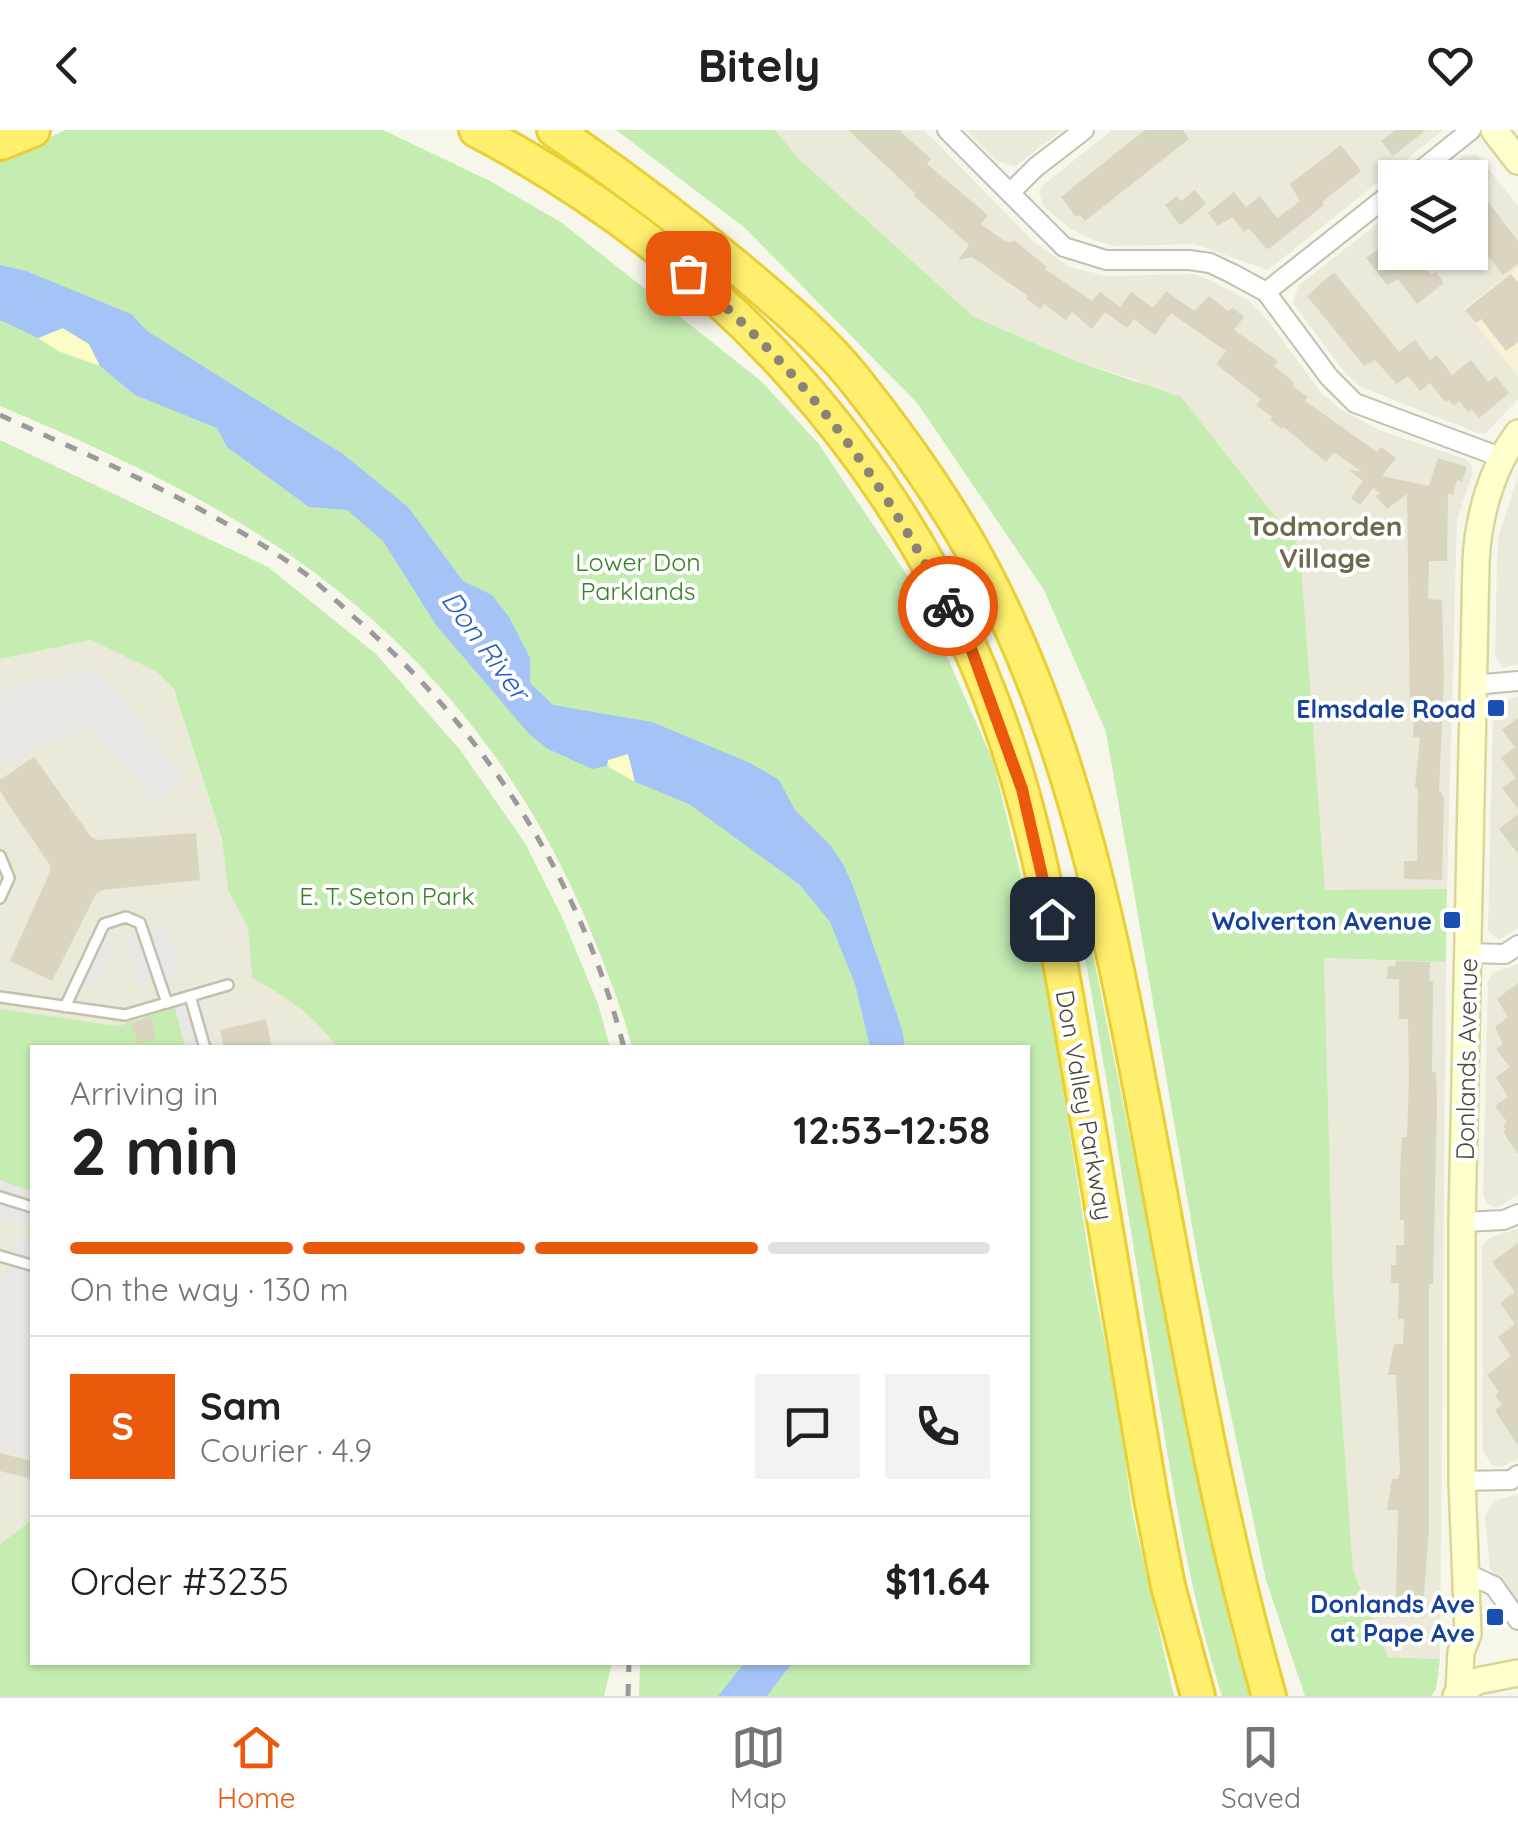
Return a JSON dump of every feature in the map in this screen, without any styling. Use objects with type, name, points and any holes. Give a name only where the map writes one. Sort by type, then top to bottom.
[{"type":"highway","points":[[0,144],[33,130]]},
{"type":"highway","name":"Don Valley Parkway","points":[[476,130],[590,196],[662,250],[742,320],[806,386],[874,475],[972,651],[1022,789],[1059,952],[1155,1520],[1168,1586],[1198,1696]]},
{"type":"highway","points":[[554,130],[666,208],[795,316],[849,373],[950,514],[982,567],[1019,645],[1053,730],[1094,868],[1143,1098],[1206,1443],[1232,1561],[1269,1696]]},
{"type":"highway","points":[[578,130],[608,166]]},
{"type":"street","points":[[946,130],[1053,240],[1075,253],[1106,260],[1210,263],[1266,292],[1330,377],[1355,403],[1503,458]]},
{"type":"street","points":[[1010,193],[1084,130]]},
{"type":"street","points":[[1434,160],[1472,130]]},
{"type":"street","points":[[1266,292],[1378,203]]},
{"type":"street","name":"Donlands Avenue","points":[[1467,1691],[1477,1652],[1468,1634],[1462,1481],[1462,1222],[1478,533],[1503,458],[1518,433]]},
{"type":"street","points":[[1472,685],[1518,681]]},
{"type":"street","points":[[1468,954],[1506,954],[1518,945]]},
{"type":"street","points":[[1462,1222],[1489,1222],[1518,1214]]},
{"type":"street","points":[[1462,1481],[1511,1480],[1518,1474]]},
{"type":"street","points":[[1466,1573],[1494,1586],[1518,1620]]},
{"type":"street","points":[[1467,1691],[1518,1673]]},
{"type":"lane","points":[[0,856],[9,878],[0,898]]},
{"type":"lane","points":[[66,1007],[104,924],[126,917],[140,923],[168,1003]]},
{"type":"lane","points":[[0,997],[125,1015],[228,985]]},
{"type":"lane","points":[[190,996],[205,1045]]},
{"type":"lane","points":[[0,1197],[30,1207]]},
{"type":"lane","points":[[0,1256],[30,1265]]},
{"type":"shaded area","points":[[775,130],[924,130],[1033,241],[1069,267],[1108,276],[1194,274],[1214,282],[1248,300],[1266,318],[1322,394],[1342,410],[1379,430],[1465,459],[1471,465],[1473,472],[1457,520],[1447,889],[1325,891],[1300,548],[1136,380],[1078,362],[974,317],[799,159]]},
{"type":"shaded area","points":[[966,130],[1063,130],[1015,166],[997,161]]},
{"type":"shaded area","points":[[1112,130],[1443,130],[1406,160],[1378,160],[1378,182],[1268,270],[1194,244],[1115,246],[1093,240],[1071,229],[1043,206],[1039,192]]},
{"type":"shaded area","points":[[1477,155],[1481,160],[1458,160]]},
{"type":"shaded area","points":[[1488,169],[1518,206],[1518,268],[1464,309],[1518,376],[1518,399],[1486,433],[1478,433],[1361,387],[1346,374],[1293,303],[1298,286],[1378,223],[1378,270],[1488,270]]},
{"type":"shaded area","points":[[1518,268],[1518,376],[1464,309]]},
{"type":"shaded area","points":[[1518,476],[1518,664],[1503,668],[1495,656],[1497,558],[1499,535]]},
{"type":"shaded area","points":[[91,640],[157,672],[174,689],[222,839],[228,890],[248,928],[252,978],[285,996],[324,1029],[336,1045],[30,1045],[30,1522],[0,1544],[0,659]]},
{"type":"shaded area","points":[[97,668],[185,776],[153,802],[93,728],[25,753],[0,769],[0,689]]},
{"type":"shaded area","points":[[1518,696],[1518,928],[1499,940],[1488,930],[1493,718],[1501,703]]},
{"type":"shaded area","points":[[166,926],[180,972],[138,985],[124,938]]},
{"type":"shaded area","points":[[109,930],[119,935],[94,988],[84,983]]},
{"type":"shaded area","points":[[1324,958],[1446,962],[1440,1659],[1388,1657],[1353,1570],[1333,1285]]},
{"type":"shaded area","points":[[1518,964],[1518,1194],[1493,1207],[1483,1194],[1488,980],[1492,973]]},
{"type":"shaded area","points":[[204,998],[216,1045],[184,1045],[175,1007]]},
{"type":"shaded area","points":[[0,1180],[30,1191],[30,1228],[0,1219]]},
{"type":"shaded area","points":[[1518,1229],[1518,1459],[1502,1467],[1492,1465],[1483,1451],[1482,1246],[1491,1237]]},
{"type":"shaded area","points":[[17,1235],[30,1238],[30,1458],[0,1449],[0,1294]]},
{"type":"shaded area","points":[[1518,1494],[1518,1606],[1490,1568],[1485,1516],[1494,1501]]},
{"type":"green space","name":"Lower Don Parklands","points":[[65,130],[383,130],[490,181],[562,223],[761,381],[818,443],[919,593],[993,761],[1045,974],[1132,1511],[1174,1696],[639,1696],[640,1665],[1030,1665],[1030,1045],[631,1045],[600,954],[541,828],[505,770],[419,665],[370,617],[258,534],[132,465],[0,406],[0,156],[23,151]]},
{"type":"green space","points":[[616,130],[775,130],[799,159],[974,317],[1078,362],[1181,397],[1300,548],[1325,890],[1447,889],[1446,962],[1324,958],[1333,1285],[1353,1570],[1388,1657],[1440,1659],[1436,1689],[1431,1696],[1305,1696],[1266,1580],[1198,1260],[1106,732],[1044,590],[918,404],[745,228]]},
{"type":"green space","name":"E. T. Seton Park","points":[[0,440],[268,567],[376,654],[461,751],[525,843],[562,917],[598,1004],[609,1045],[335,1045],[299,1008],[252,978],[248,928],[228,890],[222,839],[174,689],[157,672],[91,640],[0,659]]},
{"type":"green space","points":[[1078,880],[1211,1540],[1233,1639],[1251,1696],[1222,1696],[1189,1569],[1071,881]]},
{"type":"green space","points":[[175,1007],[184,1045],[30,1045],[30,1191],[0,1180],[0,1009],[118,1026]]},
{"type":"green space","points":[[30,1522],[30,1665],[612,1665],[604,1696],[0,1696],[0,1544]]},
{"type":"sand","points":[[62,328],[89,344],[100,366],[58,351],[38,338]]},
{"type":"sand","points":[[629,753],[635,782],[607,766],[608,760]]},
{"type":"water","name":"Don River","points":[[0,265],[26,271],[131,314],[147,331],[343,454],[408,507],[463,581],[492,595],[509,617],[530,658],[530,683],[553,705],[652,722],[750,763],[779,780],[795,810],[843,864],[905,1045],[870,1045],[855,984],[830,922],[800,885],[689,804],[635,782],[628,754],[592,769],[548,749],[530,735],[436,625],[383,541],[347,510],[309,507],[227,447],[217,428],[135,395],[100,366],[89,344],[63,328],[38,338],[0,320]]},
{"type":"water","points":[[743,1665],[790,1665],[767,1696],[718,1696]]},
{"type":"building","points":[[848,130],[899,130],[931,159],[927,164],[988,215],[981,224],[1003,240],[1014,240],[1045,269],[1092,301],[1100,292],[1120,307],[1131,292],[1153,308],[1166,291],[1194,311],[1209,296],[1228,311],[1233,308],[1244,317],[1234,330],[1278,361],[1274,366],[1308,397],[1305,401],[1377,452],[1381,447],[1396,458],[1382,476],[1429,486],[1438,458],[1467,467],[1462,482],[1457,480],[1453,495],[1448,494],[1447,561],[1429,561],[1428,599],[1442,600],[1442,880],[1404,879],[1404,861],[1417,861],[1415,788],[1420,738],[1413,737],[1414,713],[1410,713],[1407,494],[1387,509],[1376,496],[1380,493],[1373,488],[1360,505],[1351,498],[1363,481],[1349,470],[1362,472],[1334,452],[1326,462],[1270,420],[1272,417],[1256,405],[1261,399],[1216,364],[1226,351],[1171,313],[1155,335],[1134,319],[1127,328],[1105,312],[1092,329],[1072,312],[1066,320],[1044,304],[1040,309],[1028,296],[972,257],[958,260],[969,245]]},
{"type":"building","points":[[1145,130],[1183,130],[1189,139],[1085,221],[1080,215],[1076,217],[1061,197]]},
{"type":"building","points":[[1395,130],[1426,130],[1393,156],[1381,141]]},
{"type":"building","points":[[1341,145],[1361,171],[1270,248],[1266,249],[1249,228],[1244,232],[1232,217],[1218,226],[1208,213],[1234,192],[1246,207],[1260,196],[1277,218],[1300,201],[1290,184]]},
{"type":"building","points":[[1195,190],[1206,204],[1181,225],[1165,205],[1177,196],[1181,201]]},
{"type":"building","points":[[1488,202],[1518,241],[1518,264],[1503,275],[1488,255]]},
{"type":"building","points":[[1378,249],[1378,270],[1427,270],[1431,275],[1436,272],[1444,283],[1417,304],[1398,279],[1387,285],[1366,258]]},
{"type":"building","points":[[1334,272],[1399,352],[1415,340],[1430,360],[1437,355],[1452,375],[1471,360],[1488,382],[1496,376],[1509,393],[1479,418],[1459,401],[1454,406],[1449,400],[1445,402],[1430,383],[1420,391],[1408,376],[1397,384],[1375,360],[1364,366],[1307,296]]},
{"type":"building","points":[[1511,274],[1518,282],[1518,342],[1506,351],[1481,319],[1476,323],[1465,310]]},
{"type":"building","points":[[1518,718],[1518,809],[1502,788],[1516,778],[1501,758],[1515,747],[1502,730]]},
{"type":"building","points":[[34,757],[91,837],[98,840],[196,833],[200,880],[102,890],[96,894],[52,981],[10,961],[50,865],[7,802],[0,790],[0,780]]},
{"type":"building","points":[[1518,814],[1518,854],[1499,829]]},
{"type":"building","points":[[1396,961],[1430,962],[1429,981],[1433,981],[1432,1072],[1436,1072],[1437,1103],[1433,1284],[1429,1284],[1429,1528],[1424,1594],[1418,1611],[1401,1611],[1396,1598],[1398,1510],[1387,1510],[1392,1479],[1398,1479],[1400,1473],[1396,1375],[1388,1375],[1394,1344],[1403,1344],[1404,1319],[1398,1319],[1399,1283],[1391,1283],[1391,1265],[1396,1265],[1396,1245],[1404,1245],[1400,1175],[1402,1137],[1407,1137],[1409,1080],[1408,1019],[1399,1019],[1399,979],[1387,979],[1388,966],[1395,966]]},
{"type":"building","points":[[1518,983],[1518,1154],[1503,1132],[1507,1122],[1495,1106],[1508,1097],[1496,1077],[1510,1067],[1496,1049],[1503,1044],[1495,1027],[1508,1017],[1497,999]]},
{"type":"building","points":[[150,1016],[156,1039],[139,1044],[131,1024]]},
{"type":"building","points":[[266,1019],[271,1045],[223,1045],[220,1030]]},
{"type":"building","points":[[1518,1243],[1518,1446],[1495,1410],[1502,1405],[1495,1395],[1499,1392],[1487,1375],[1511,1356],[1498,1337],[1515,1324],[1500,1303],[1515,1292],[1492,1262]]},
{"type":"building","points":[[0,1453],[30,1460],[30,1478],[0,1471]]},
{"type":"railway","points":[[0,415],[155,486],[268,548],[316,582],[401,661],[486,759],[522,812],[582,926],[623,1045]]},
{"type":"railway","points":[[628,1696],[629,1665]]},
{"type":"way so far","points":[[688,273],[742,320],[833,420],[874,475],[948,606]]},
{"type":"place","name":"Elmsdale Road","points":[[1496,708]]},
{"type":"place","name":"Wolverton Avenue","points":[[1452,920]]},
{"type":"place","name":"Donlands Ave at Pape Ave","points":[[1495,1617]]},
{"type":"district","name":"Todmorden Village","points":[[1325,541]]},
{"type":"route","points":[[948,606],[972,651],[1022,789],[1052,919]]}]
